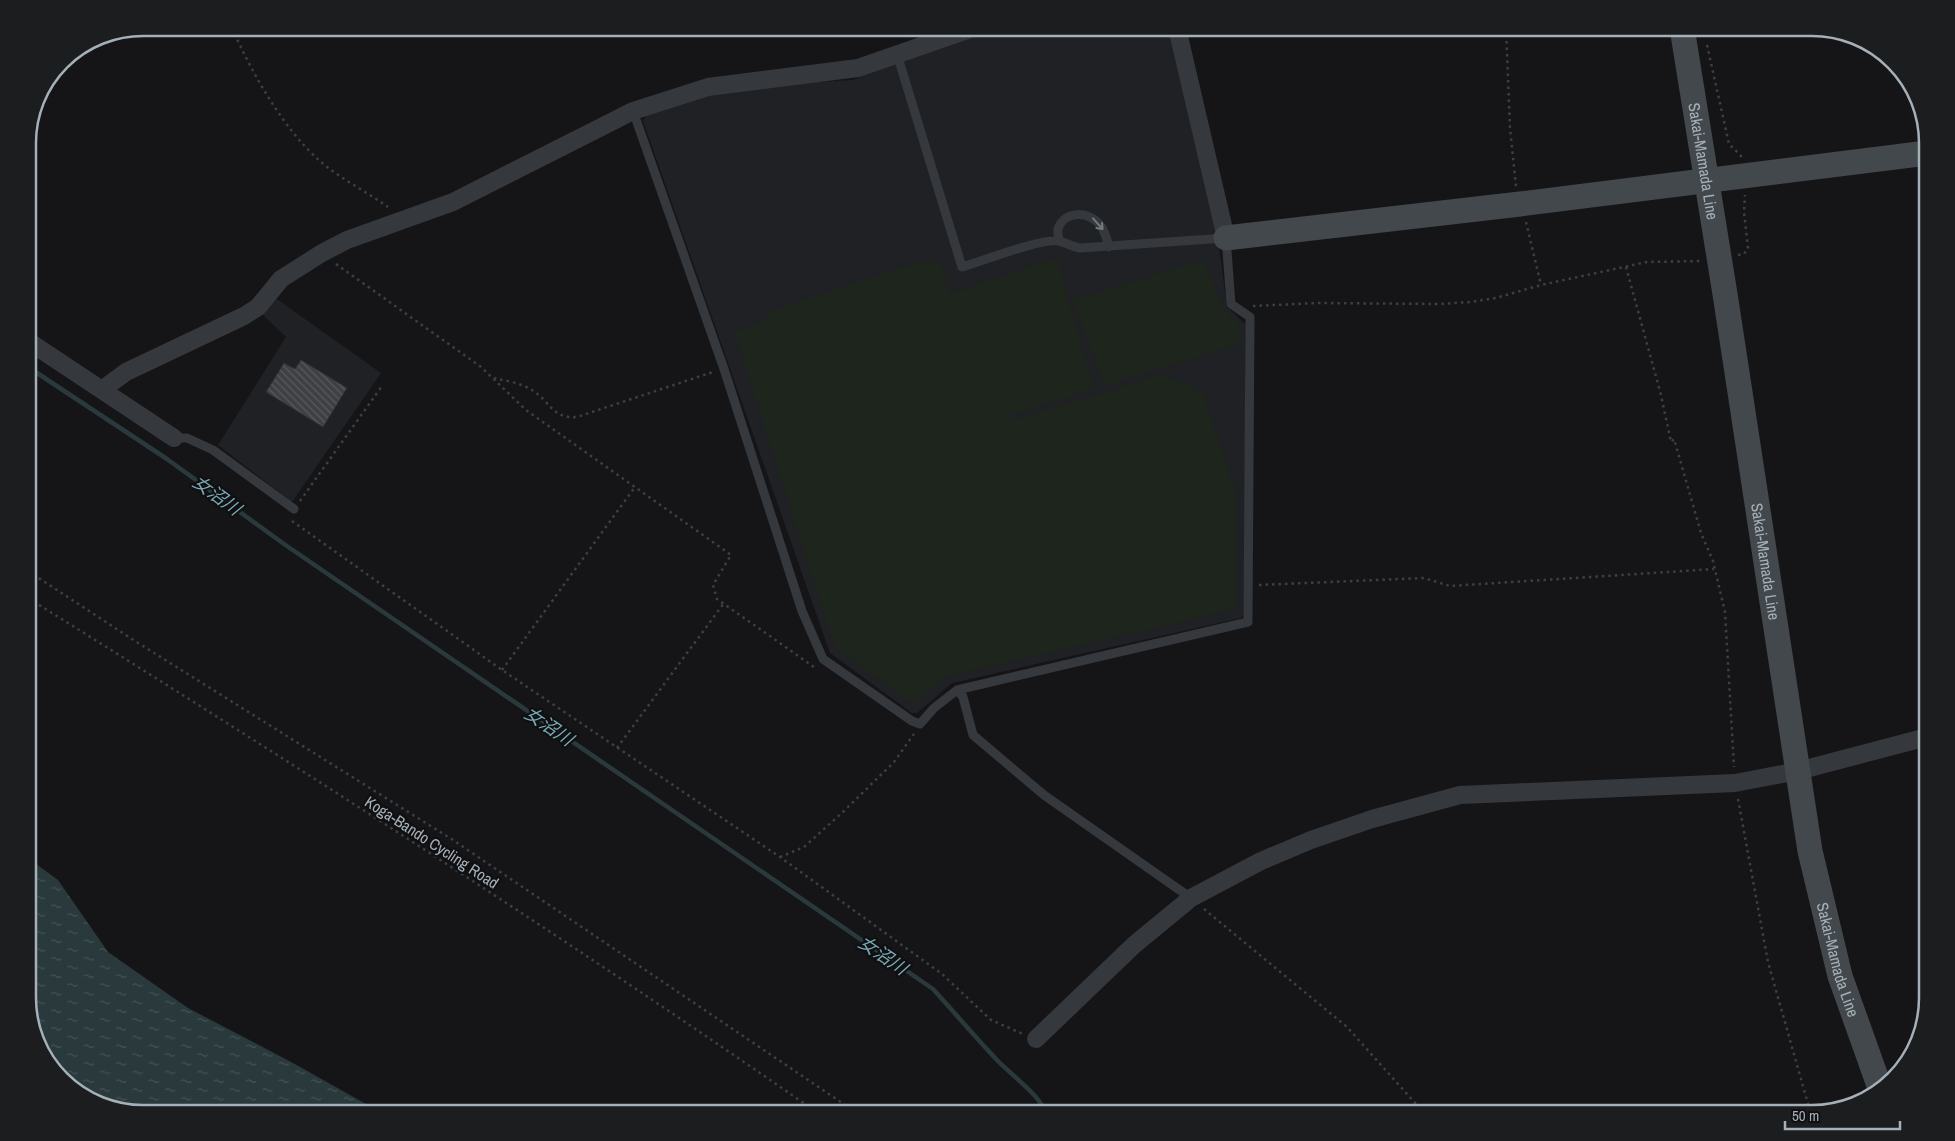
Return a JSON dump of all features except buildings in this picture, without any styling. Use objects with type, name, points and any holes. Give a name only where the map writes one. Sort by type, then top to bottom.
[{"type":"main road","name":"Sakai-Mamada Line","points":[[1683,36],[1720,259],[1810,851],[1840,976],[1878,1082]]},
{"type":"main road","points":[[1226,238],[1520,204],[1919,154]]},
{"type":"street","points":[[102,389],[126,372],[244,316],[258,307],[281,279],[322,252],[347,240],[453,202],[634,111],[708,87],[858,68],[950,36]]},
{"type":"street","points":[[1179,36],[1226,238]]},
{"type":"street","points":[[36,346],[174,438]]},
{"type":"street","points":[[1036,1039],[1134,945],[1191,898],[1261,861],[1311,840],[1372,819],[1460,795],[1735,783],[1798,771],[1919,739]]},
{"type":"lane","points":[[634,111],[724,369],[802,611],[823,659],[920,724],[934,708],[957,690],[1248,622],[1250,615],[1250,317],[1231,304],[1226,238],[1080,248],[1059,241],[1044,241],[962,267],[897,54]]},
{"type":"lane","points":[[1059,241],[1058,230],[1063,221],[1080,214],[1089,215],[1101,226],[1109,247]]},
{"type":"lane","points":[[174,438],[187,438],[213,450],[294,509]]},
{"type":"lane","points":[[957,690],[963,697],[973,735],[1044,795],[1191,898]]},
{"type":"path","points":[[235,36],[241,49],[283,120],[321,162],[405,218]]},
{"type":"path","points":[[1506,36],[1510,128],[1517,193],[1541,285]]},
{"type":"path","points":[[1240,310],[1256,305],[1438,304],[1496,298],[1541,285],[1648,262],[1696,262],[1744,254],[1748,248],[1744,212],[1746,175],[1742,157],[1729,144],[1706,43]]},
{"type":"path","points":[[322,252],[333,262],[481,366],[526,410],[731,555],[713,585],[717,599],[812,666],[819,669],[840,670]]},
{"type":"path","points":[[1626,267],[1661,395],[1671,442],[1674,439],[1701,533],[1714,569],[1725,612],[1735,783],[1768,962],[1808,1105]]},
{"type":"path","points":[[492,377],[522,385],[533,391],[557,413],[567,418],[577,418],[724,369]]},
{"type":"path","points":[[382,386],[288,518],[502,670],[780,858],[942,974],[991,1020],[1036,1039]]},
{"type":"path","points":[[502,670],[636,487]]},
{"type":"path","points":[[1250,586],[1424,578],[1450,586],[1714,569]]},
{"type":"path","points":[[36,576],[143,647],[453,840],[844,1105]]},
{"type":"path","name":"Koga-Bando Cycling Road","points":[[36,603],[180,693],[585,955],[805,1105]]},
{"type":"path","points":[[617,748],[724,603]]},
{"type":"path","points":[[780,858],[804,847],[844,811],[894,762],[920,724]]},
{"type":"path","points":[[1191,898],[1347,1027],[1416,1105]]},
{"type":"shaded area","points":[[968,36],[1170,36],[1218,239],[1227,307],[1245,324],[1246,611],[1241,618],[952,683],[917,713],[912,713],[830,653],[643,121],[647,114],[710,93],[801,83],[853,80],[916,54]]},
{"type":"shaded area","points":[[1056,258],[1095,389],[1011,415],[1012,420],[1161,374],[1202,391],[1236,491],[1236,609],[948,676],[913,704],[835,647],[734,332],[767,320],[767,312],[921,261],[940,262],[950,294]]},
{"type":"shaded area","points":[[1203,259],[1225,311],[1240,326],[1241,343],[1105,386],[1073,301]]},
{"type":"shaded area","points":[[274,297],[381,373],[292,502],[218,445],[286,337],[262,314]]},
{"type":"water","points":[[36,864],[58,880],[108,952],[188,1008],[368,1105],[143,1105],[115,1101],[102,1097],[84,1087],[54,1057],[47,1045],[38,1019],[36,1005]]},
{"type":"waterway","name":"女沼川","points":[[36,372],[167,459],[284,544],[933,989],[997,1060],[1031,1092],[1041,1105]]}]
